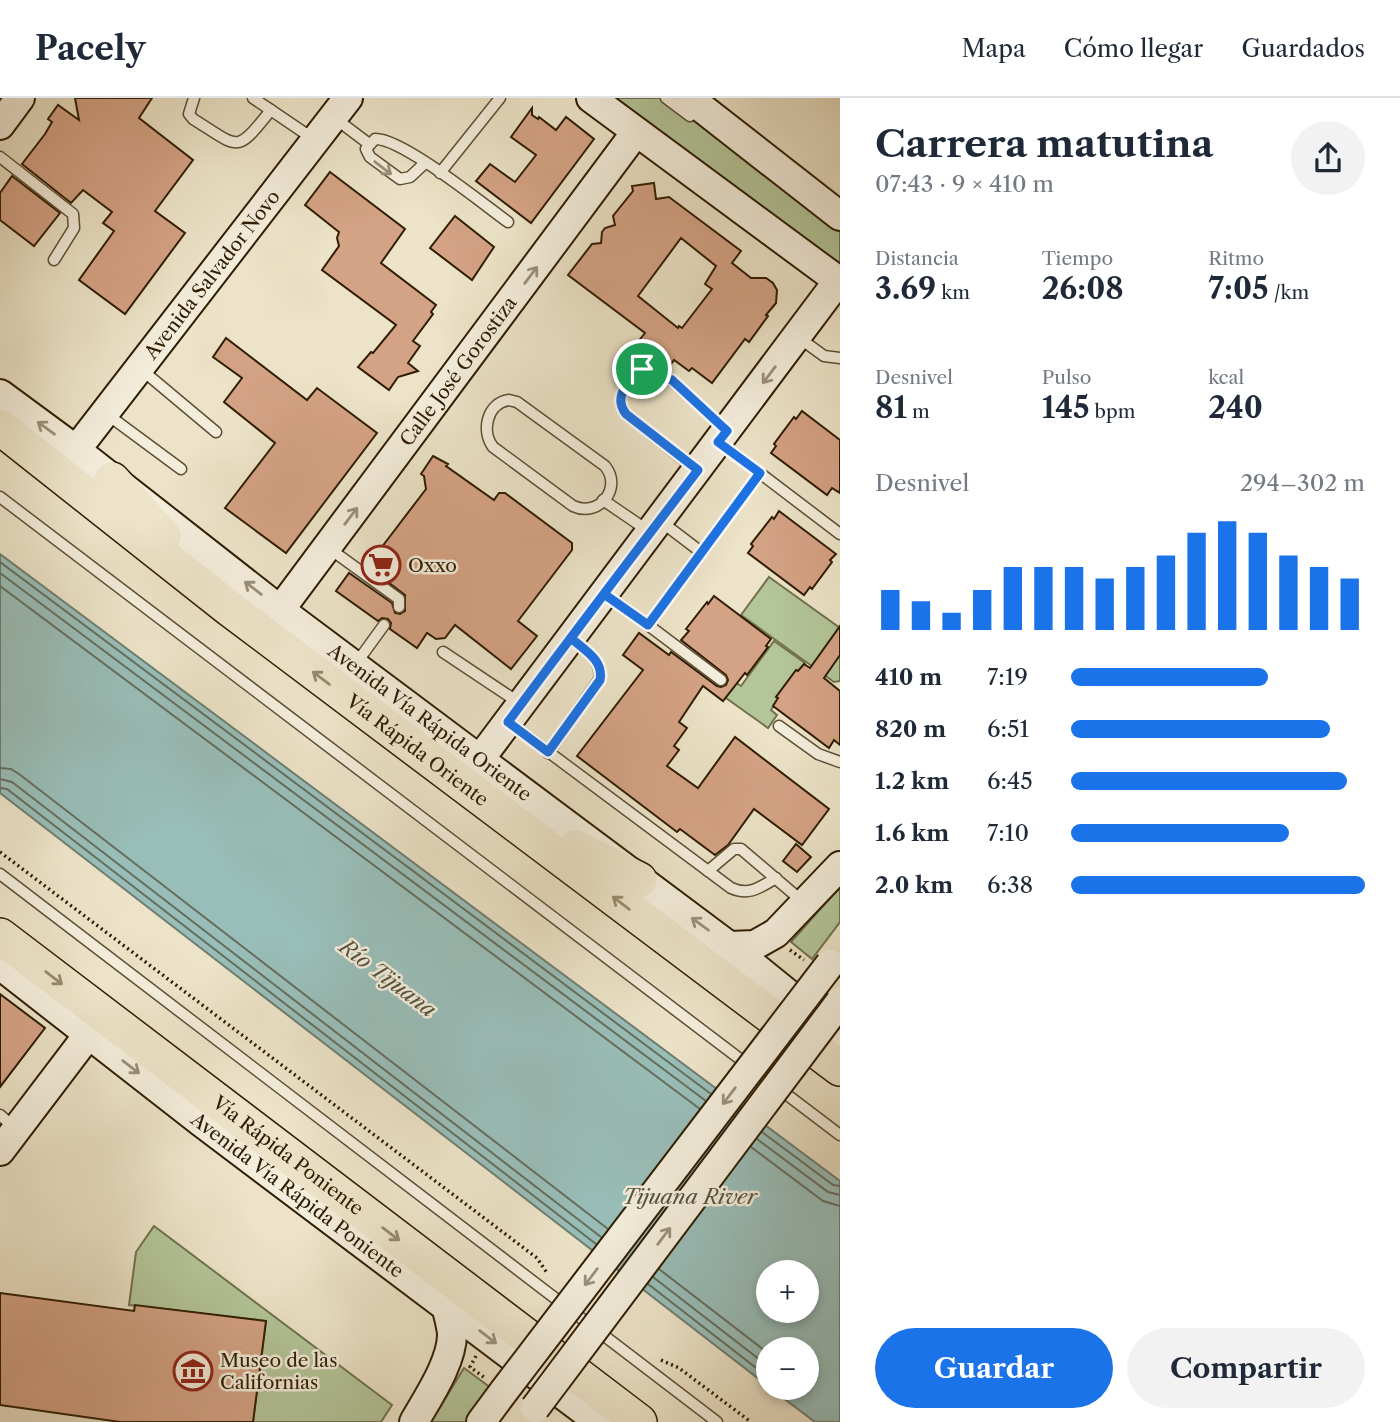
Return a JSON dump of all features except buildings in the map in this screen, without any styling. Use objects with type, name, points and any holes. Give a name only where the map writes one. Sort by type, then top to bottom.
[{"type":"highway","name":"Vía Rápida Oriente","points":[[4,417],[100,489],[229,608],[840,1068]]},
{"type":"highway","points":[[494,807],[639,880]]},
{"type":"highway","name":"Vía Rápida Poniente","points":[[0,936],[639,1422]]},
{"type":"highway","points":[[217,1103],[338,1224]]},
{"type":"main road","points":[[0,125],[20,98]]},
{"type":"main road","points":[[480,759],[839,279],[591,98]]},
{"type":"main road","points":[[689,98],[840,216]]},
{"type":"main road","name":"Avenida Salvador Novo","points":[[76,450],[341,108]]},
{"type":"main road","name":"Calle José Gorostiza","points":[[281,610],[636,132]]},
{"type":"main road","name":"Avenida Vía Rápida Oriente","points":[[4,417],[76,450],[100,489],[281,610],[730,946],[840,1036]]},
{"type":"main road","points":[[730,946],[760,944],[776,933],[840,866]]},
{"type":"main road","points":[[481,1422],[496,1386],[825,959]]},
{"type":"main road","name":"Avenida Vía Rápida Poniente","points":[[0,965],[88,1035],[599,1422]]},
{"type":"main road","points":[[530,1415],[840,1002]]},
{"type":"main road","points":[[5,1132],[88,1035]]},
{"type":"main road","points":[[414,1422],[447,1357],[452,1335],[446,1305]]},
{"type":"lane","points":[[194,98],[189,114],[193,119],[230,142],[239,144],[248,139],[271,110]]},
{"type":"lane","points":[[253,98],[315,140]]},
{"type":"lane","points":[[440,173],[500,98]]},
{"type":"lane","points":[[605,98],[839,279]]},
{"type":"lane","points":[[666,98],[701,125]]},
{"type":"lane","points":[[341,108],[369,144]]},
{"type":"lane","points":[[425,163],[410,177],[400,179],[367,154],[366,149],[375,139],[384,139],[425,163],[440,173],[508,222]]},
{"type":"lane","points":[[0,157],[74,214],[74,228],[54,260]]},
{"type":"lane","points":[[797,337],[819,354],[840,358]]},
{"type":"lane","points":[[139,368],[216,432]]},
{"type":"lane","points":[[698,470],[626,414],[621,407],[623,388],[642,369],[672,380],[722,436],[760,473],[840,534]]},
{"type":"lane","points":[[503,401],[517,402],[605,466],[613,482],[603,500],[594,508],[573,506],[493,447],[487,439],[485,429],[496,407],[503,401]]},
{"type":"lane","points":[[105,412],[181,469]]},
{"type":"lane","points":[[648,625],[760,473]]},
{"type":"lane","points":[[0,497],[840,1135]]},
{"type":"lane","points":[[603,500],[701,552]]},
{"type":"lane","points":[[328,548],[399,599],[399,607]]},
{"type":"lane","points":[[604,594],[721,680]]},
{"type":"lane","points":[[354,665],[384,625]]},
{"type":"lane","points":[[548,752],[597,685],[601,674],[596,660],[571,638]]},
{"type":"lane","points":[[443,652],[514,713],[548,752],[730,888],[745,893],[752,892],[776,878]]},
{"type":"lane","points":[[779,726],[818,754],[840,762]]},
{"type":"lane","points":[[708,871],[737,848],[805,904]]},
{"type":"lane","points":[[0,874],[717,1422]]},
{"type":"path","points":[[0,852],[537,1258],[552,1281]]},
{"type":"path","points":[[783,954],[788,947],[825,959]]},
{"type":"path","points":[[477,1353],[470,1367],[496,1386]]},
{"type":"path","points":[[651,1353],[679,1368],[751,1422]]},
{"type":"green space","points":[[607,98],[664,98],[840,231],[840,269]]},
{"type":"green space","points":[[769,577],[840,628],[840,681],[834,682],[741,615]]},
{"type":"green space","points":[[774,641],[805,663],[771,710],[777,715],[768,728],[719,693],[730,679],[741,686]]},
{"type":"green space","points":[[840,887],[840,922],[812,959],[791,942]]},
{"type":"green space","points":[[154,1226],[392,1405],[381,1422],[253,1422],[266,1321],[129,1305],[136,1252]]},
{"type":"green space","points":[[464,1368],[491,1388],[465,1422],[431,1422]]},
{"type":"water","name":"Tijuana River","points":[[0,554],[840,1181],[840,1422],[815,1422],[786,1400],[819,1400],[819,1337],[756,1337],[756,1377],[0,793]]},
{"type":"place","name":"Oxxo","points":[[381,565]]},
{"type":"place","name":"Museo de las Californias","points":[[193,1371]]},
{"type":"route","points":[[642,369],[623,388],[621,407],[626,414],[698,470],[604,594],[521,704],[508,722],[548,752],[600,680],[601,674],[596,660],[571,638],[604,594],[648,625],[760,473],[718,442],[727,431],[702,406],[672,380],[642,369]]},
{"type":"water label","name":"Río Tijuana","points":[[388,978]]}]
